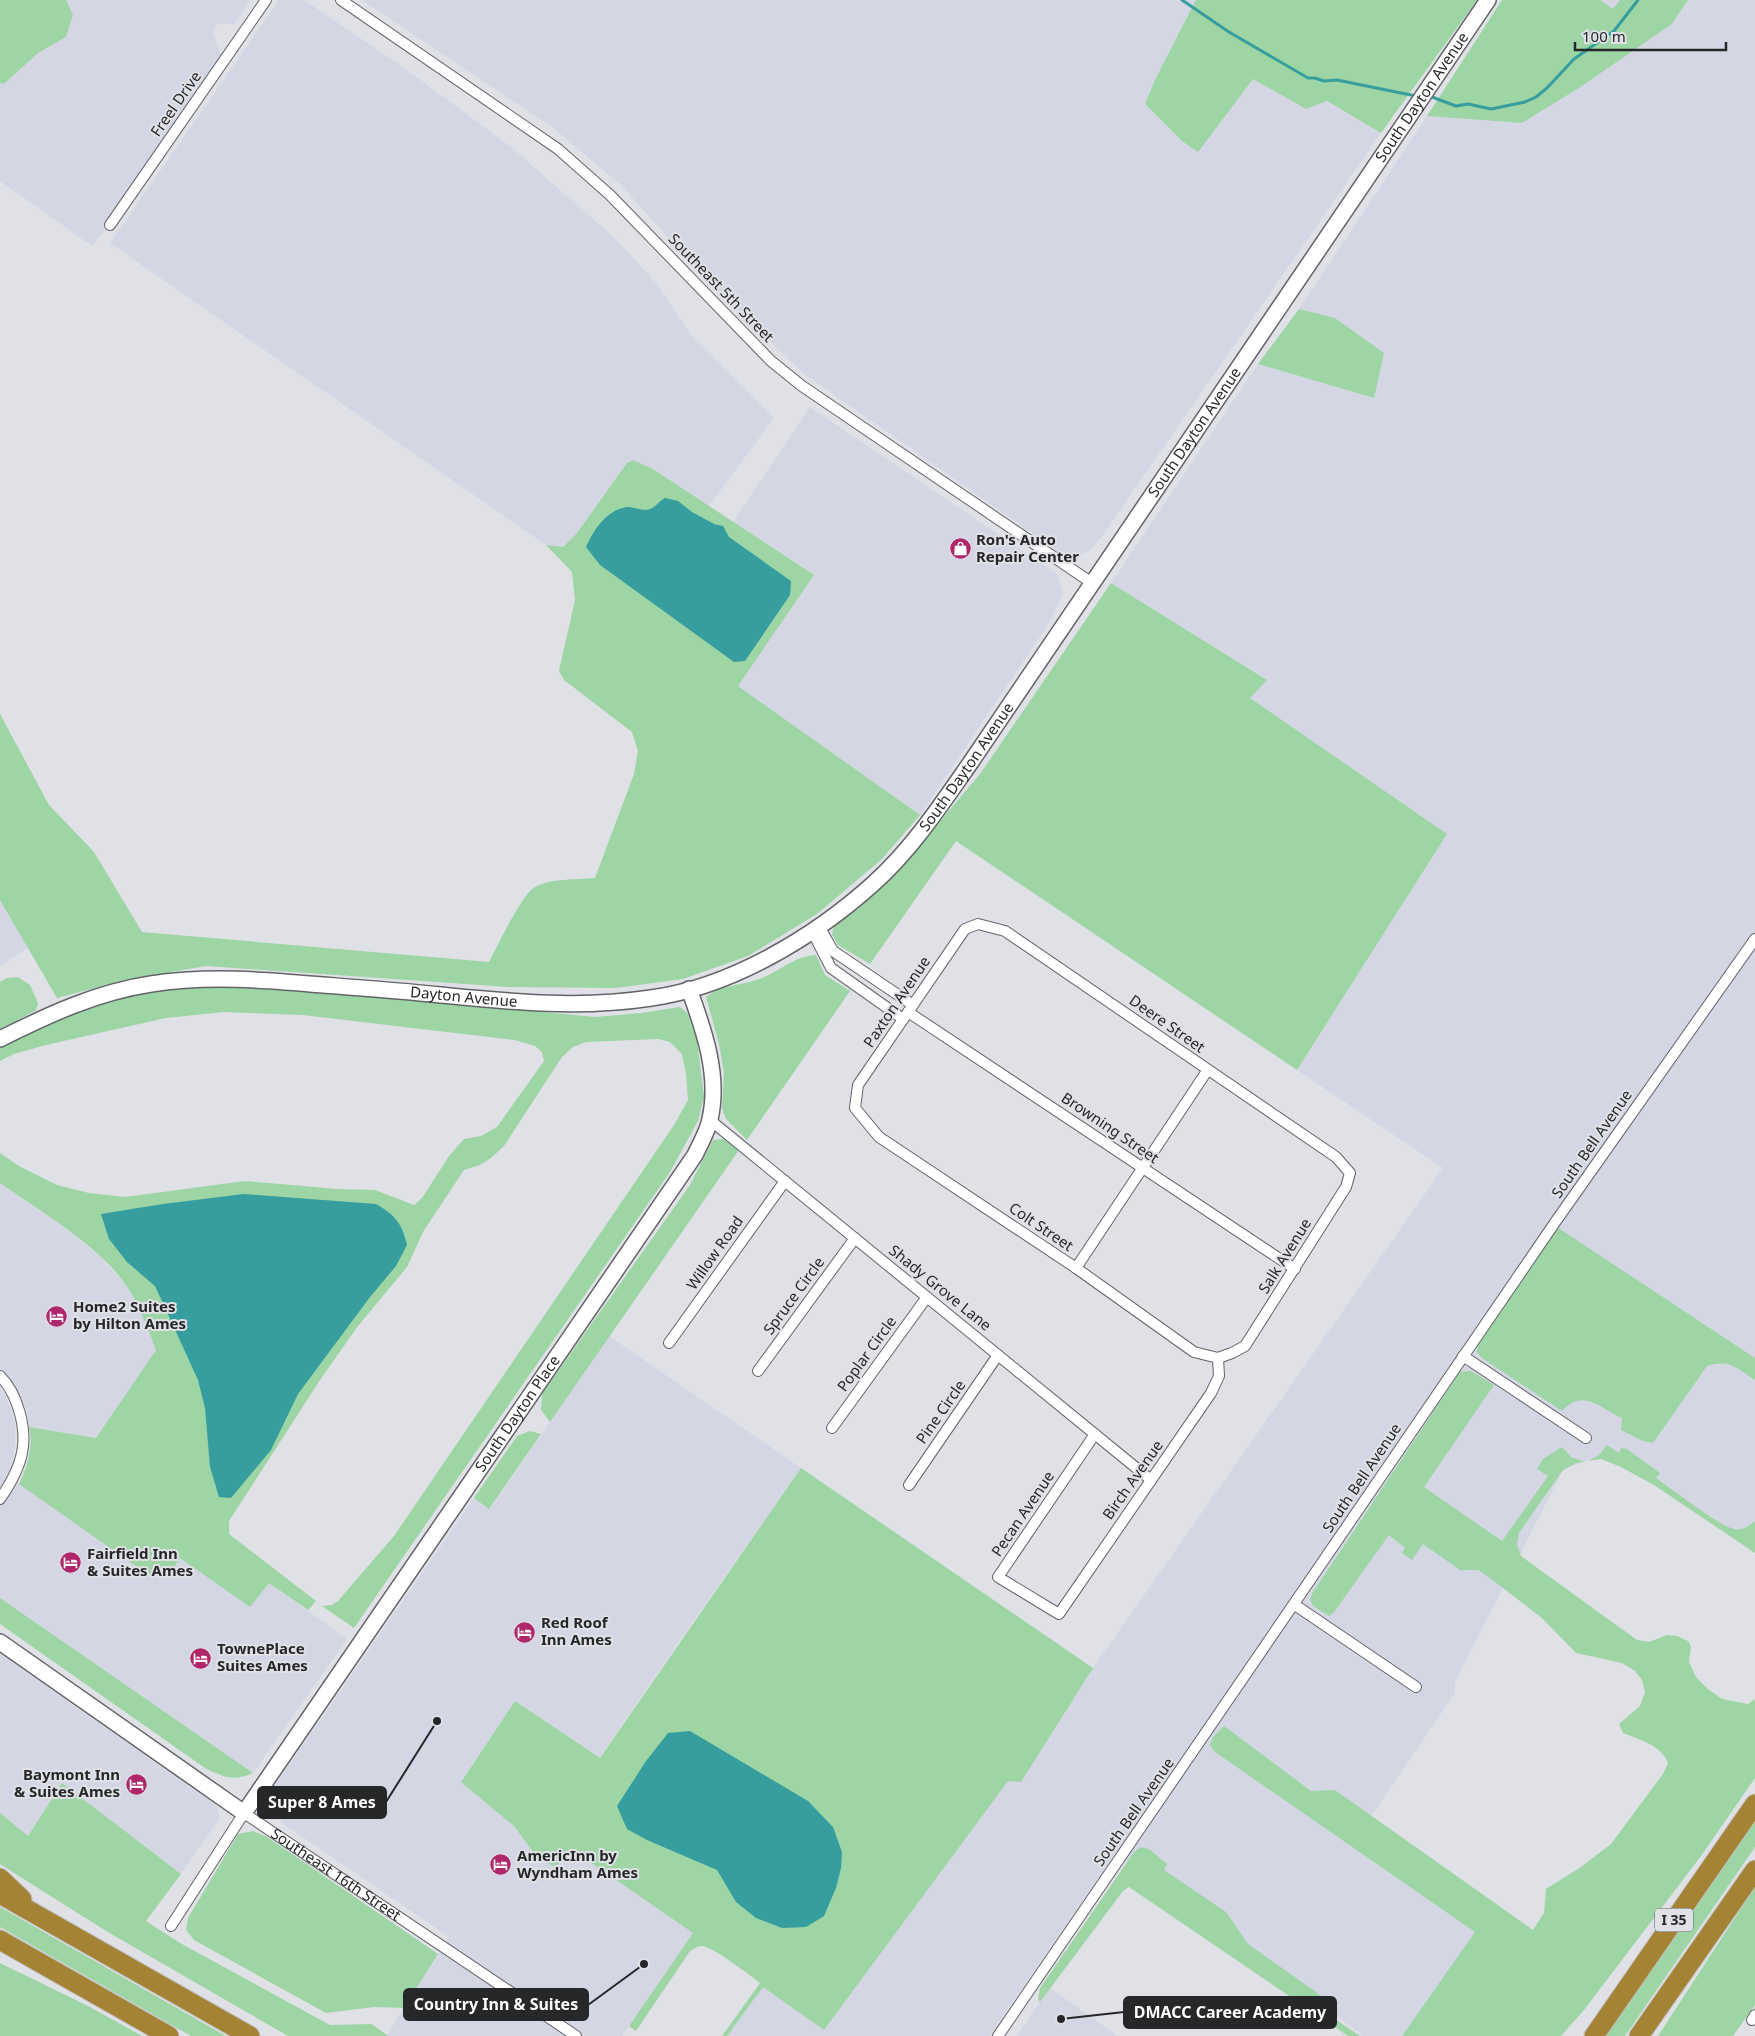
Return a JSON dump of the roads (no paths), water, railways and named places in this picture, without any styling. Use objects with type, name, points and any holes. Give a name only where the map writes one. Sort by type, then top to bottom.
[{"type":"highway","name":"I 35","points":[[1594,2036],[1755,1804]]},
{"type":"highway","name":"I 35","points":[[1639,2036],[1755,1870]]},
{"type":"highway","points":[[0,1878],[41,1917]]},
{"type":"highway","points":[[0,1894],[250,2036]]},
{"type":"highway","points":[[1649,2036],[1732,1903]]},
{"type":"highway","points":[[0,1940],[169,2036]]},
{"type":"highway","points":[[1580,2036],[1653,1950]]},
{"type":"highway","points":[[0,1952],[143,2022]]},
{"type":"main road","name":"South Dayton Avenue","points":[[897,861],[971,762],[1488,0]]},
{"type":"main road","name":"Dayton Avenue","points":[[0,1039],[50,1014],[109,993],[152,984],[206,979],[259,980],[528,1004],[589,1004],[652,998],[689,990],[759,961],[816,929],[868,888],[897,861]]},
{"type":"main road","name":"South Dayton Place","points":[[244,1813],[695,1155],[710,1120],[713,1088],[708,1048],[689,990]]},
{"type":"main road","name":"Southeast 16th Street","points":[[0,1642],[244,1813]]},
{"type":"street","name":"Freel Drive","points":[[110,225],[266,0]]},
{"type":"street","name":"Southeast 5th Street","points":[[341,0],[558,149],[610,195],[764,354],[802,386],[1092,582]]},
{"type":"street","name":"Paxton Avenue","points":[[855,1108],[858,1085],[965,929],[978,924]]},
{"type":"street","name":"Deere Street","points":[[978,924],[1005,931],[1336,1157]]},
{"type":"street","name":"Browning Street","points":[[816,929],[833,950],[908,1012]]},
{"type":"street","name":"Browning Street","points":[[816,929],[831,968],[908,1012],[1295,1269]]},
{"type":"street","name":"South Bell Avenue","points":[[998,2036],[1463,1356],[1628,1118],[1755,940]]},
{"type":"street","points":[[1076,1268],[1207,1070]]},
{"type":"street","name":"Colt Street","points":[[855,1108],[879,1137],[1076,1268],[1194,1352],[1218,1358]]},
{"type":"street","name":"Shady Grove Lane","points":[[710,1120],[1151,1480]]},
{"type":"street","name":"Salk Avenue","points":[[1218,1358],[1245,1346],[1346,1187],[1350,1173],[1336,1157]]},
{"type":"street","name":"Willow Road","points":[[669,1343],[785,1180]]},
{"type":"street","name":"Spruce Circle","points":[[758,1371],[855,1238]]},
{"type":"street","name":"Poplar Circle","points":[[832,1428],[927,1297]]},
{"type":"street","name":"Pine Circle","points":[[909,1485],[998,1355]]},
{"type":"street","points":[[1463,1356],[1586,1438]]},
{"type":"street","name":"Birch Avenue","points":[[1059,1614],[1212,1393],[1219,1376],[1218,1358]]},
{"type":"street","points":[[0,1376],[18,1407],[23,1438],[22,1454],[0,1499]]},
{"type":"street","name":"Pecan Avenue","points":[[1059,1614],[998,1577],[1095,1434]]},
{"type":"street","points":[[1295,1604],[1416,1687]]},
{"type":"street","points":[[171,1926],[244,1813]]},
{"type":"street","name":"Southeast 16th Street","points":[[244,1813],[576,2036]]},
{"type":"water","points":[[665,498],[678,501],[692,512],[714,524],[723,526],[729,537],[791,581],[790,595],[745,661],[734,662],[600,565],[586,547],[597,528],[613,512],[627,507],[644,510],[650,509]]},
{"type":"water","points":[[244,1194],[376,1204],[397,1220],[407,1245],[396,1266],[370,1297],[298,1394],[271,1450],[231,1498],[219,1497],[210,1467],[205,1408],[198,1380],[155,1286],[127,1262],[109,1239],[101,1214]]},
{"type":"water","points":[[690,1731],[808,1801],[833,1827],[842,1852],[841,1868],[836,1888],[824,1916],[806,1927],[782,1928],[756,1918],[736,1902],[717,1870],[647,1840],[627,1829],[617,1806],[646,1761],[668,1733]]},
{"type":"waterway","points":[[1182,0],[1229,32],[1308,78],[1324,81],[1337,80],[1416,96]]},
{"type":"waterway","points":[[1432,97],[1456,106],[1468,104],[1491,109],[1525,102],[1536,97],[1574,59],[1614,31],[1638,0]]},
{"type":"place","name":"Ron's Auto Repair Center","points":[[960,549]]},
{"type":"place","name":"Home2 Suites by Hilton Ames","points":[[57,1316]]},
{"type":"place","name":"Fairfield Inn & Suites Ames","points":[[71,1563]]},
{"type":"place","name":"Red Roof Inn Ames","points":[[525,1632]]},
{"type":"place","name":"TownePlace Suites Ames","points":[[201,1658]]},
{"type":"place","name":"Super 8 Ames","points":[[437,1721]]},
{"type":"place","name":"Baymont Inn & Suites Ames","points":[[136,1784]]},
{"type":"place","name":"AmericInn by Wyndham Ames","points":[[501,1865]]},
{"type":"place","name":"Country Inn & Suites","points":[[644,1964]]},
{"type":"place","name":"DMACC Career Academy","points":[[1061,2019]]}]
